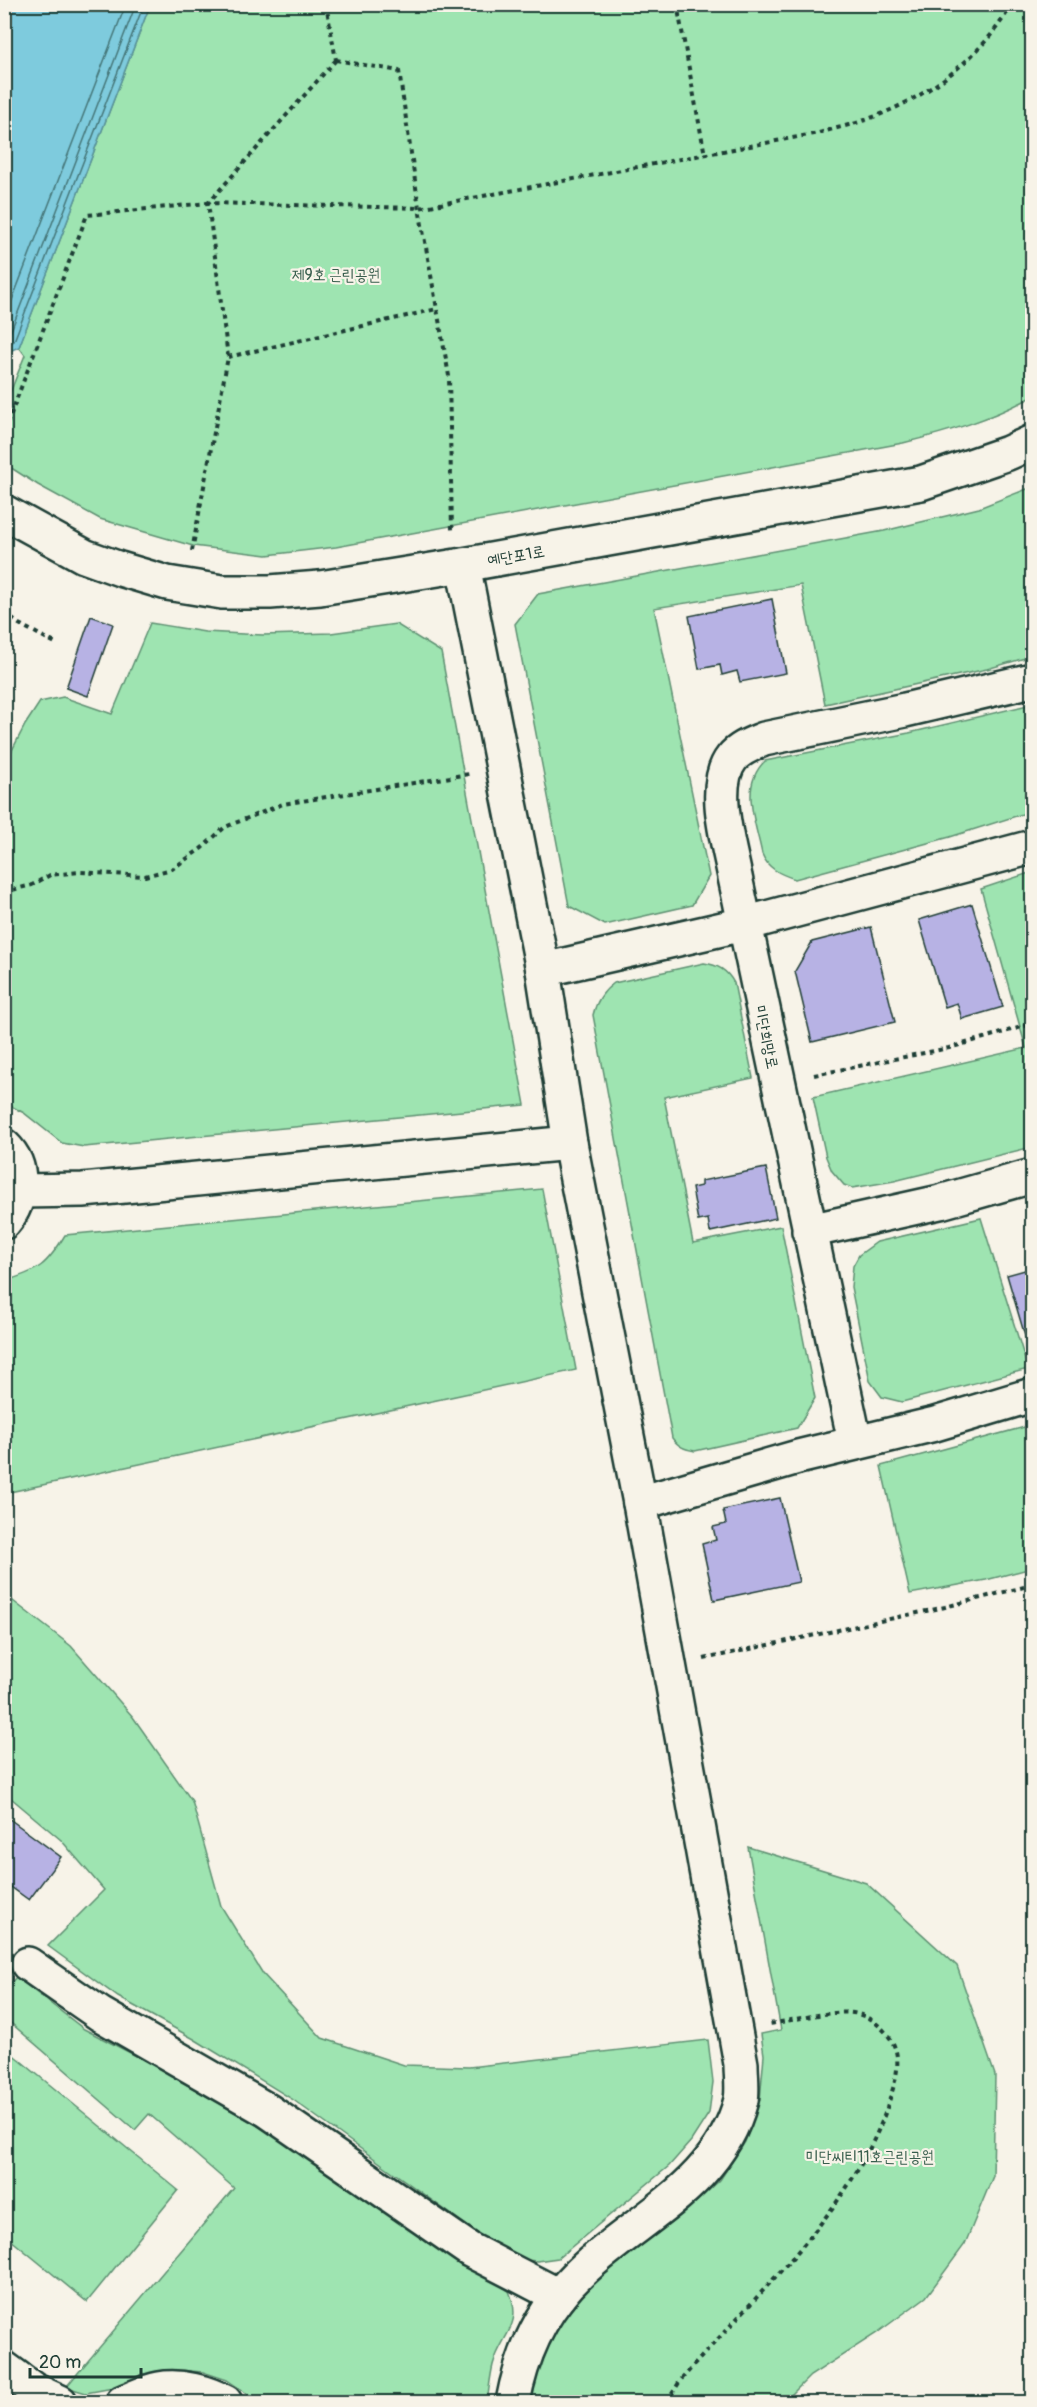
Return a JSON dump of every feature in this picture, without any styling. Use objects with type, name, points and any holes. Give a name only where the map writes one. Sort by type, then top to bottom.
[{"type":"street","name":"예단포1로","points":[[4,512],[23,525],[84,556],[167,583],[222,592],[270,592],[320,588],[458,551],[921,483],[1008,453],[1032,442]]},
{"type":"street","points":[[458,551],[543,970],[570,1143],[640,1503],[741,2064],[741,2098],[721,2148],[705,2168],[680,2192],[577,2277],[548,2309],[530,2342],[517,2379],[513,2403]]},
{"type":"street","name":"미단희망로","points":[[855,1442],[744,924],[720,795],[724,775],[731,759],[744,747],[764,738],[905,710],[1032,680]]},
{"type":"street","points":[[543,970],[744,924],[1032,847]]},
{"type":"street","points":[[20,1191],[83,1190],[570,1143]]},
{"type":"street","points":[[4,1146],[10,1151],[18,1170],[20,1191],[13,1213],[4,1222]]},
{"type":"street","points":[[808,1231],[940,1202],[1032,1176]]},
{"type":"street","points":[[640,1503],[855,1442],[935,1424],[1032,1395]]},
{"type":"street","points":[[28,1964],[100,2014],[267,2110],[470,2250],[559,2296]]},
{"type":"street","points":[[4,2368],[34,2390],[60,2403]]},
{"type":"street","points":[[123,2403],[159,2389],[187,2389],[213,2396],[225,2403]]},
{"type":"path","points":[[326,4],[336,60]]},
{"type":"path","points":[[677,4],[705,154]]},
{"type":"path","points":[[4,432],[87,215],[208,202],[420,208],[819,133],[869,119],[903,104],[938,84],[975,51],[1005,18],[1012,4]]},
{"type":"path","points":[[191,557],[228,357],[208,202],[336,60]]},
{"type":"path","points":[[336,60],[399,71],[449,376],[458,551]]},
{"type":"path","points":[[228,357],[438,309]]},
{"type":"path","points":[[4,613],[19,624],[57,644]]},
{"type":"path","points":[[4,892],[32,885],[50,875],[80,872],[144,876],[172,869],[201,848],[225,826],[283,804],[473,773]]},
{"type":"path","points":[[804,1077],[950,1048],[1032,1024]]},
{"type":"path","points":[[701,1659],[945,1607],[1032,1585]]},
{"type":"path","points":[[667,2403],[680,2380],[799,2249],[842,2193],[865,2159],[879,2132],[897,2076],[898,2057],[893,2042],[885,2031],[872,2020],[858,2014],[843,2012],[762,2026]]},
{"type":"green space","name":"제9호 근린공원","points":[[150,5],[1032,5],[1032,397],[969,424],[903,443],[336,547],[267,555],[193,546],[100,519],[5,464],[4,408],[25,355],[19,347]]},
{"type":"green space","points":[[1032,487],[1032,656],[987,669],[825,704],[801,585],[654,608],[709,876],[692,905],[605,925],[569,906],[515,624],[538,594],[884,531],[979,508]]},
{"type":"green space","points":[[150,623],[205,632],[263,635],[331,633],[396,624],[441,652],[525,1105],[84,1147],[62,1143],[24,1113],[5,1103],[5,764],[40,702],[63,697],[112,714]]},
{"type":"green space","points":[[1032,704],[1032,811],[950,837],[795,879],[775,870],[762,854],[753,818],[751,793],[757,771],[765,761],[909,733]]},
{"type":"green space","points":[[1032,872],[1032,1147],[894,1181],[852,1188],[844,1185],[832,1171],[826,1157],[813,1097],[1026,1048],[981,889]]},
{"type":"green space","points":[[704,963],[722,969],[734,983],[753,1078],[664,1097],[693,1243],[781,1226],[815,1398],[797,1428],[695,1451],[682,1447],[672,1438],[593,1015],[600,997],[614,983]]},
{"type":"green space","points":[[542,1189],[576,1370],[5,1493],[5,1281],[41,1266],[65,1235]]},
{"type":"green space","points":[[981,1218],[1028,1369],[902,1402],[882,1397],[870,1381],[851,1287],[853,1266],[859,1255],[877,1242]]},
{"type":"green space","points":[[1032,1425],[1032,1568],[986,1580],[910,1594],[881,1466]]},
{"type":"green space","points":[[4,1594],[71,1646],[133,1717],[192,1801],[221,1906],[263,1974],[322,2038],[404,2065],[469,2067],[708,2040],[713,2082],[709,2113],[691,2141],[669,2166],[558,2258],[537,2261],[513,2259],[292,2099],[194,2039],[118,1997],[48,1946],[104,1890],[61,1840],[5,1793]]},
{"type":"green space","name":"미단씨티11호근린공원","points":[[748,1847],[866,1883],[957,1966],[995,2075],[993,2176],[965,2244],[926,2297],[877,2333],[810,2376],[784,2402],[525,2402],[541,2347],[575,2298],[683,2214],[720,2180],[745,2142],[760,2100],[764,2055],[761,2034],[781,2030]]},
{"type":"green space","points":[[16,1977],[84,2029],[148,2062],[270,2133],[509,2291],[513,2303],[513,2322],[493,2365],[487,2402],[259,2402],[227,2380],[203,2372],[176,2370],[144,2374],[113,2388],[86,2393],[66,2387],[234,2188],[149,2114],[135,2130],[5,2018],[5,1990]]},
{"type":"green space","points":[[5,2048],[178,2190],[87,2302],[5,2235]]},
{"type":"water","points":[[5,4],[150,5],[19,347],[5,353]]},
{"type":"building","points":[[772,599],[786,673],[740,682],[737,671],[722,675],[720,665],[699,669],[689,616]]},
{"type":"building","points":[[91,616],[113,624],[88,696],[66,688]]},
{"type":"building","points":[[972,904],[1003,1007],[962,1019],[957,1003],[945,1007],[919,920]]},
{"type":"building","points":[[871,927],[895,1022],[812,1042],[795,971],[812,942]]},
{"type":"building","points":[[766,1168],[776,1218],[710,1232],[708,1219],[698,1221],[692,1188],[701,1186],[701,1181]]},
{"type":"building","points":[[1032,1268],[1032,1352],[1030,1353],[1007,1275]]},
{"type":"building","points":[[780,1498],[799,1582],[714,1600],[702,1544],[716,1540],[713,1527],[726,1524],[723,1510]]},
{"type":"building","points":[[4,1815],[61,1857],[29,1900],[4,1882]]}]
